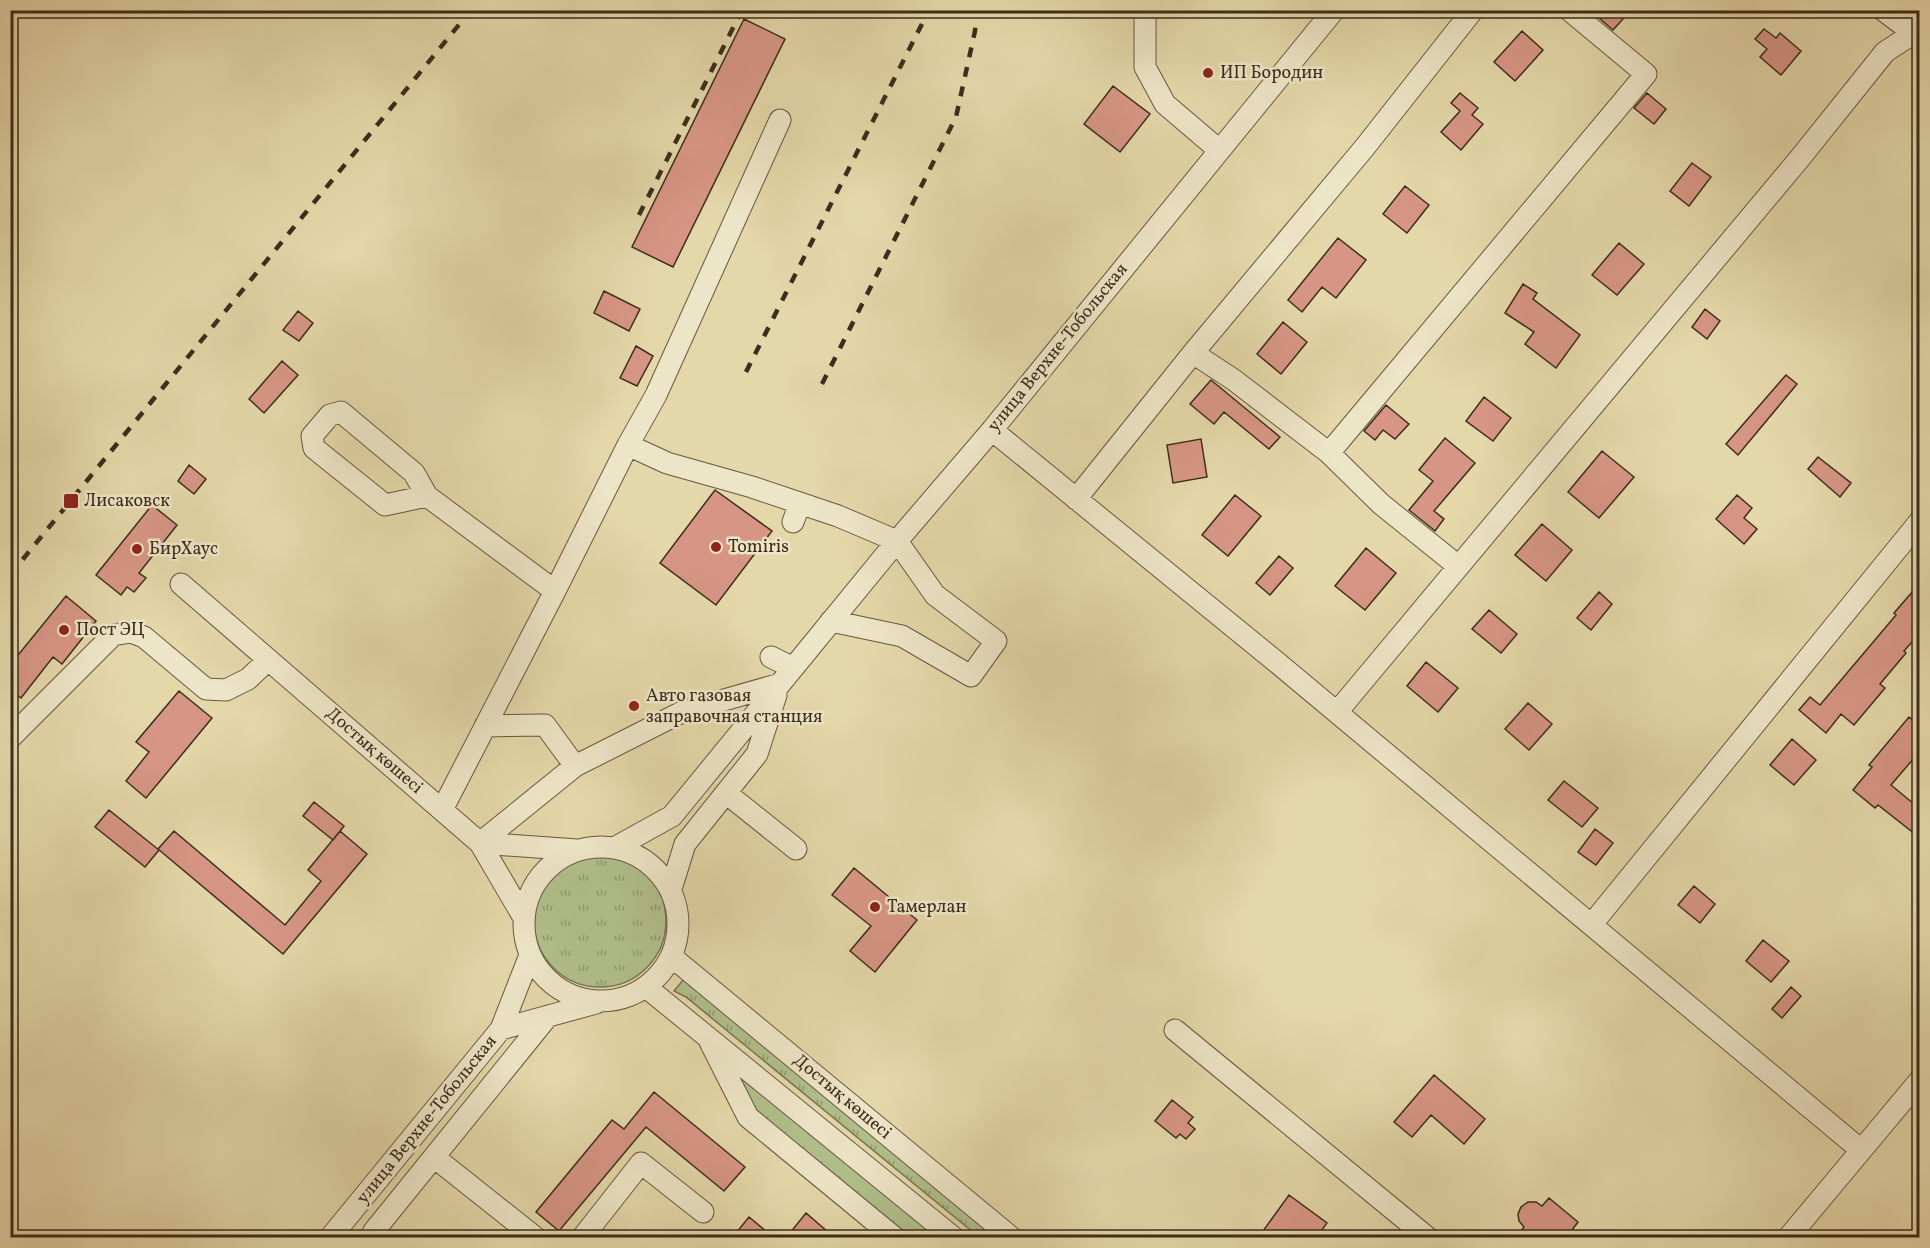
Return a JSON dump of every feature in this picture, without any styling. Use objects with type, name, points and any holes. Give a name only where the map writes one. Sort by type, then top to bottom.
[{"type":"street","points":[[1148,10],[1145,18],[1144,67],[1165,104],[1219,150]]},
{"type":"street","name":"улица Верхне-Тобольская","points":[[526,908],[538,879],[556,861],[578,850],[616,847],[672,816],[897,541],[992,430],[1334,10]]},
{"type":"street","points":[[1076,499],[1193,353],[1365,147],[1473,10]]},
{"type":"street","points":[[1329,453],[1646,74],[1569,10]]},
{"type":"street","points":[[1337,712],[1886,52],[1917,36],[1883,10]]},
{"type":"street","points":[[442,810],[628,445],[656,395],[780,120]]},
{"type":"street","points":[[1193,353],[1234,380],[1329,453],[1381,504],[1458,566]]},
{"type":"street","points":[[427,496],[386,505],[314,448],[312,436],[330,415],[341,412],[414,473],[427,496],[555,591]]},
{"type":"street","points":[[992,430],[1337,712],[1861,1150]]},
{"type":"street","points":[[628,445],[797,513],[838,516],[897,541],[936,595],[996,640],[971,676],[902,636],[831,621]]},
{"type":"street","points":[[1592,924],[1920,521]]},
{"type":"street","name":"Достық көшесі","points":[[182,584],[480,843],[526,908]]},
{"type":"street","points":[[10,738],[113,634],[131,632],[144,637],[206,689],[226,690],[248,679],[268,660]]},
{"type":"street","points":[[480,843],[575,766],[682,712],[786,676],[771,657]]},
{"type":"street","name":"улица Верхне-Тобольская","points":[[671,889],[685,844],[757,754],[786,676]]},
{"type":"street","points":[[485,726],[545,725],[575,766]]},
{"type":"street","points":[[726,793],[796,849]]},
{"type":"street","points":[[480,843],[578,850]]},
{"type":"street","name":"улица Верхне-Тобольская","points":[[616,847],[635,854],[651,864],[663,876],[671,889],[679,919],[672,957]]},
{"type":"street","points":[[526,908],[524,937],[530,955],[542,974],[557,988],[579,998],[605,1001],[627,997],[646,987],[661,973],[672,957]]},
{"type":"street","name":"улица Верхне-Тобольская","points":[[333,1234],[501,1029],[530,955]]},
{"type":"street","name":"Достық көшесі","points":[[672,957],[1012,1238]]},
{"type":"street","name":"Достық көшесі","points":[[646,987],[954,1238]]},
{"type":"street","name":"улица Верхне-Тобольская","points":[[501,1029],[605,1001]]},
{"type":"street","points":[[333,1234],[372,1234],[548,1016]]},
{"type":"street","points":[[1175,1029],[1428,1238]]},
{"type":"street","points":[[705,1033],[748,1117],[895,1238]]},
{"type":"street","points":[[1788,1238],[1920,1080]]},
{"type":"street","points":[[434,1157],[536,1237]]},
{"type":"street","points":[[582,1238],[641,1163],[703,1212]]},
{"type":"green space","points":[[600,855],[625,860],[637,866],[655,884],[661,896],[666,921],[661,946],[655,958],[637,976],[625,982],[600,987],[575,982],[563,976],[545,958],[539,946],[534,921],[539,896],[545,884],[563,866],[575,860]]},
{"type":"green space","points":[[688,974],[999,1237],[979,1237],[686,997],[674,991]]},
{"type":"green space","points":[[731,1067],[939,1237],[908,1237],[752,1109]]},
{"type":"building","points":[[1590,10],[1631,10],[1613,30]]},
{"type":"building","points":[[744,19],[785,39],[673,267],[632,247]]},
{"type":"building","points":[[1764,29],[1776,38],[1780,33],[1801,51],[1781,75],[1760,57],[1767,49],[1755,39]]},
{"type":"building","points":[[1522,31],[1543,50],[1515,81],[1494,62]]},
{"type":"building","points":[[1113,86],[1150,114],[1120,152],[1084,124]]},
{"type":"building","points":[[1460,93],[1478,108],[1472,115],[1483,124],[1461,150],[1441,132],[1460,111],[1451,103]]},
{"type":"building","points":[[1647,93],[1666,109],[1654,124],[1634,108]]},
{"type":"building","points":[[1692,163],[1711,177],[1689,206],[1670,191]]},
{"type":"building","points":[[1405,186],[1429,205],[1407,233],[1383,214]]},
{"type":"building","points":[[1338,238],[1366,260],[1336,298],[1322,287],[1302,312],[1288,300]]},
{"type":"building","points":[[1619,243],[1644,264],[1617,295],[1592,275]]},
{"type":"building","points":[[1523,284],[1537,293],[1533,299],[1580,335],[1556,368],[1525,344],[1534,332],[1505,313]]},
{"type":"building","points":[[604,291],[640,309],[629,331],[594,313]]},
{"type":"building","points":[[1705,309],[1720,321],[1707,339],[1692,327]]},
{"type":"building","points":[[298,311],[313,323],[299,341],[283,330]]},
{"type":"building","points":[[1283,322],[1307,342],[1281,374],[1257,354]]},
{"type":"building","points":[[636,346],[653,356],[637,386],[620,378]]},
{"type":"building","points":[[282,361],[298,375],[264,413],[249,399]]},
{"type":"building","points":[[1786,375],[1797,384],[1738,455],[1726,444]]},
{"type":"building","points":[[1211,380],[1280,437],[1269,449],[1224,412],[1214,424],[1190,404]]},
{"type":"building","points":[[1484,397],[1511,418],[1493,441],[1466,421]]},
{"type":"building","points":[[1386,405],[1409,424],[1395,439],[1383,430],[1375,440],[1364,431]]},
{"type":"building","points":[[1445,438],[1475,463],[1434,511],[1444,519],[1435,531],[1409,510],[1433,481],[1419,470]]},
{"type":"building","points":[[1201,439],[1207,477],[1173,483],[1167,445]]},
{"type":"building","points":[[1602,451],[1634,477],[1599,518],[1568,492]]},
{"type":"building","points":[[1818,457],[1851,483],[1840,497],[1808,469]]},
{"type":"building","points":[[189,465],[206,479],[194,494],[178,481]]},
{"type":"building","name":"Tomiris","points":[[715,490],[772,531],[716,605],[660,563]]},
{"type":"building","points":[[1235,495],[1261,516],[1228,556],[1202,535]]},
{"type":"building","points":[[1737,495],[1752,508],[1744,518],[1757,529],[1744,544],[1716,519]]},
{"type":"building","name":"БирХаус","points":[[152,505],[177,525],[139,573],[146,578],[134,592],[127,587],[121,595],[96,575]]},
{"type":"building","points":[[1542,524],[1572,550],[1546,581],[1515,555]]},
{"type":"building","points":[[1366,548],[1396,573],[1365,610],[1335,586]]},
{"type":"building","points":[[1279,556],[1293,568],[1270,595],[1256,583]]},
{"type":"building","points":[[1920,583],[1920,633],[1880,684],[1885,688],[1854,725],[1841,714],[1826,733],[1799,710],[1810,697],[1820,705]]},
{"type":"building","points":[[1599,592],[1612,604],[1591,630],[1577,618]]},
{"type":"building","name":"Пост ЭЦ","points":[[66,596],[96,621],[62,664],[53,657],[21,698],[10,690],[10,665]]},
{"type":"building","points":[[1489,610],[1517,634],[1501,653],[1472,629]]},
{"type":"building","points":[[1426,662],[1458,688],[1438,712],[1407,686]]},
{"type":"building","points":[[179,691],[212,718],[146,798],[126,781],[149,752],[136,742]]},
{"type":"building","points":[[1528,703],[1552,724],[1529,750],[1505,729]]},
{"type":"building","points":[[1909,717],[1920,726],[1920,751],[1891,785],[1920,809],[1920,838],[1878,805],[1875,808],[1853,790],[1872,767],[1869,765]]},
{"type":"building","points":[[1792,739],[1816,760],[1794,785],[1770,765]]},
{"type":"building","points":[[1564,781],[1598,808],[1582,827],[1548,800]]},
{"type":"building","points":[[314,802],[344,826],[333,840],[303,816]]},
{"type":"building","points":[[109,810],[159,850],[145,867],[95,827]]},
{"type":"building","points":[[1595,829],[1613,843],[1596,865],[1578,852]]},
{"type":"building","points":[[174,831],[285,925],[321,881],[308,870],[340,831],[367,854],[283,954],[158,849]]},
{"type":"building","name":"Тамерлан","points":[[854,868],[917,920],[875,972],[850,951],[871,926],[832,895]]},
{"type":"building","points":[[1694,886],[1715,904],[1700,923],[1678,905]]},
{"type":"building","points":[[1763,940],[1789,961],[1771,982],[1746,961]]},
{"type":"building","points":[[1791,987],[1801,996],[1782,1018],[1772,1009]]},
{"type":"building","points":[[1434,1075],[1485,1119],[1464,1144],[1431,1115],[1412,1137],[1394,1122]]},
{"type":"building","points":[[654,1092],[745,1167],[724,1191],[646,1127],[559,1231],[536,1212],[612,1120],[624,1129]]},
{"type":"building","points":[[1172,1100],[1193,1117],[1188,1123],[1195,1129],[1186,1139],[1180,1134],[1176,1138],[1155,1121]]},
{"type":"building","points":[[1289,1195],[1327,1223],[1316,1238],[1258,1238]]},
{"type":"building","points":[[1549,1198],[1578,1222],[1566,1238],[1515,1238],[1524,1227],[1519,1221],[1518,1214],[1521,1207],[1528,1202],[1536,1202],[1542,1206]]},
{"type":"building","points":[[806,1213],[835,1238],[786,1238]]},
{"type":"building","points":[[749,1217],[774,1238],[732,1238]]},
{"type":"railway","points":[[10,575],[471,10]]},
{"type":"railway","points":[[639,215],[742,10]]},
{"type":"railway","points":[[746,372],[929,10]]},
{"type":"railway","points":[[822,384],[956,117],[975,31],[977,10]]},
{"type":"place","name":"ИП Бородин","points":[[1208,73]]},
{"type":"place","name":"Лисаковск","points":[[71,501]]},
{"type":"place","name":"Tomiris","points":[[716,547]]},
{"type":"place","name":"БирХаус","points":[[137,549]]},
{"type":"place","name":"Пост ЭЦ","points":[[64,630]]},
{"type":"place","name":"Авто газовая заправочная станция","points":[[634,706]]},
{"type":"place","name":"Тамерлан","points":[[875,907]]}]
